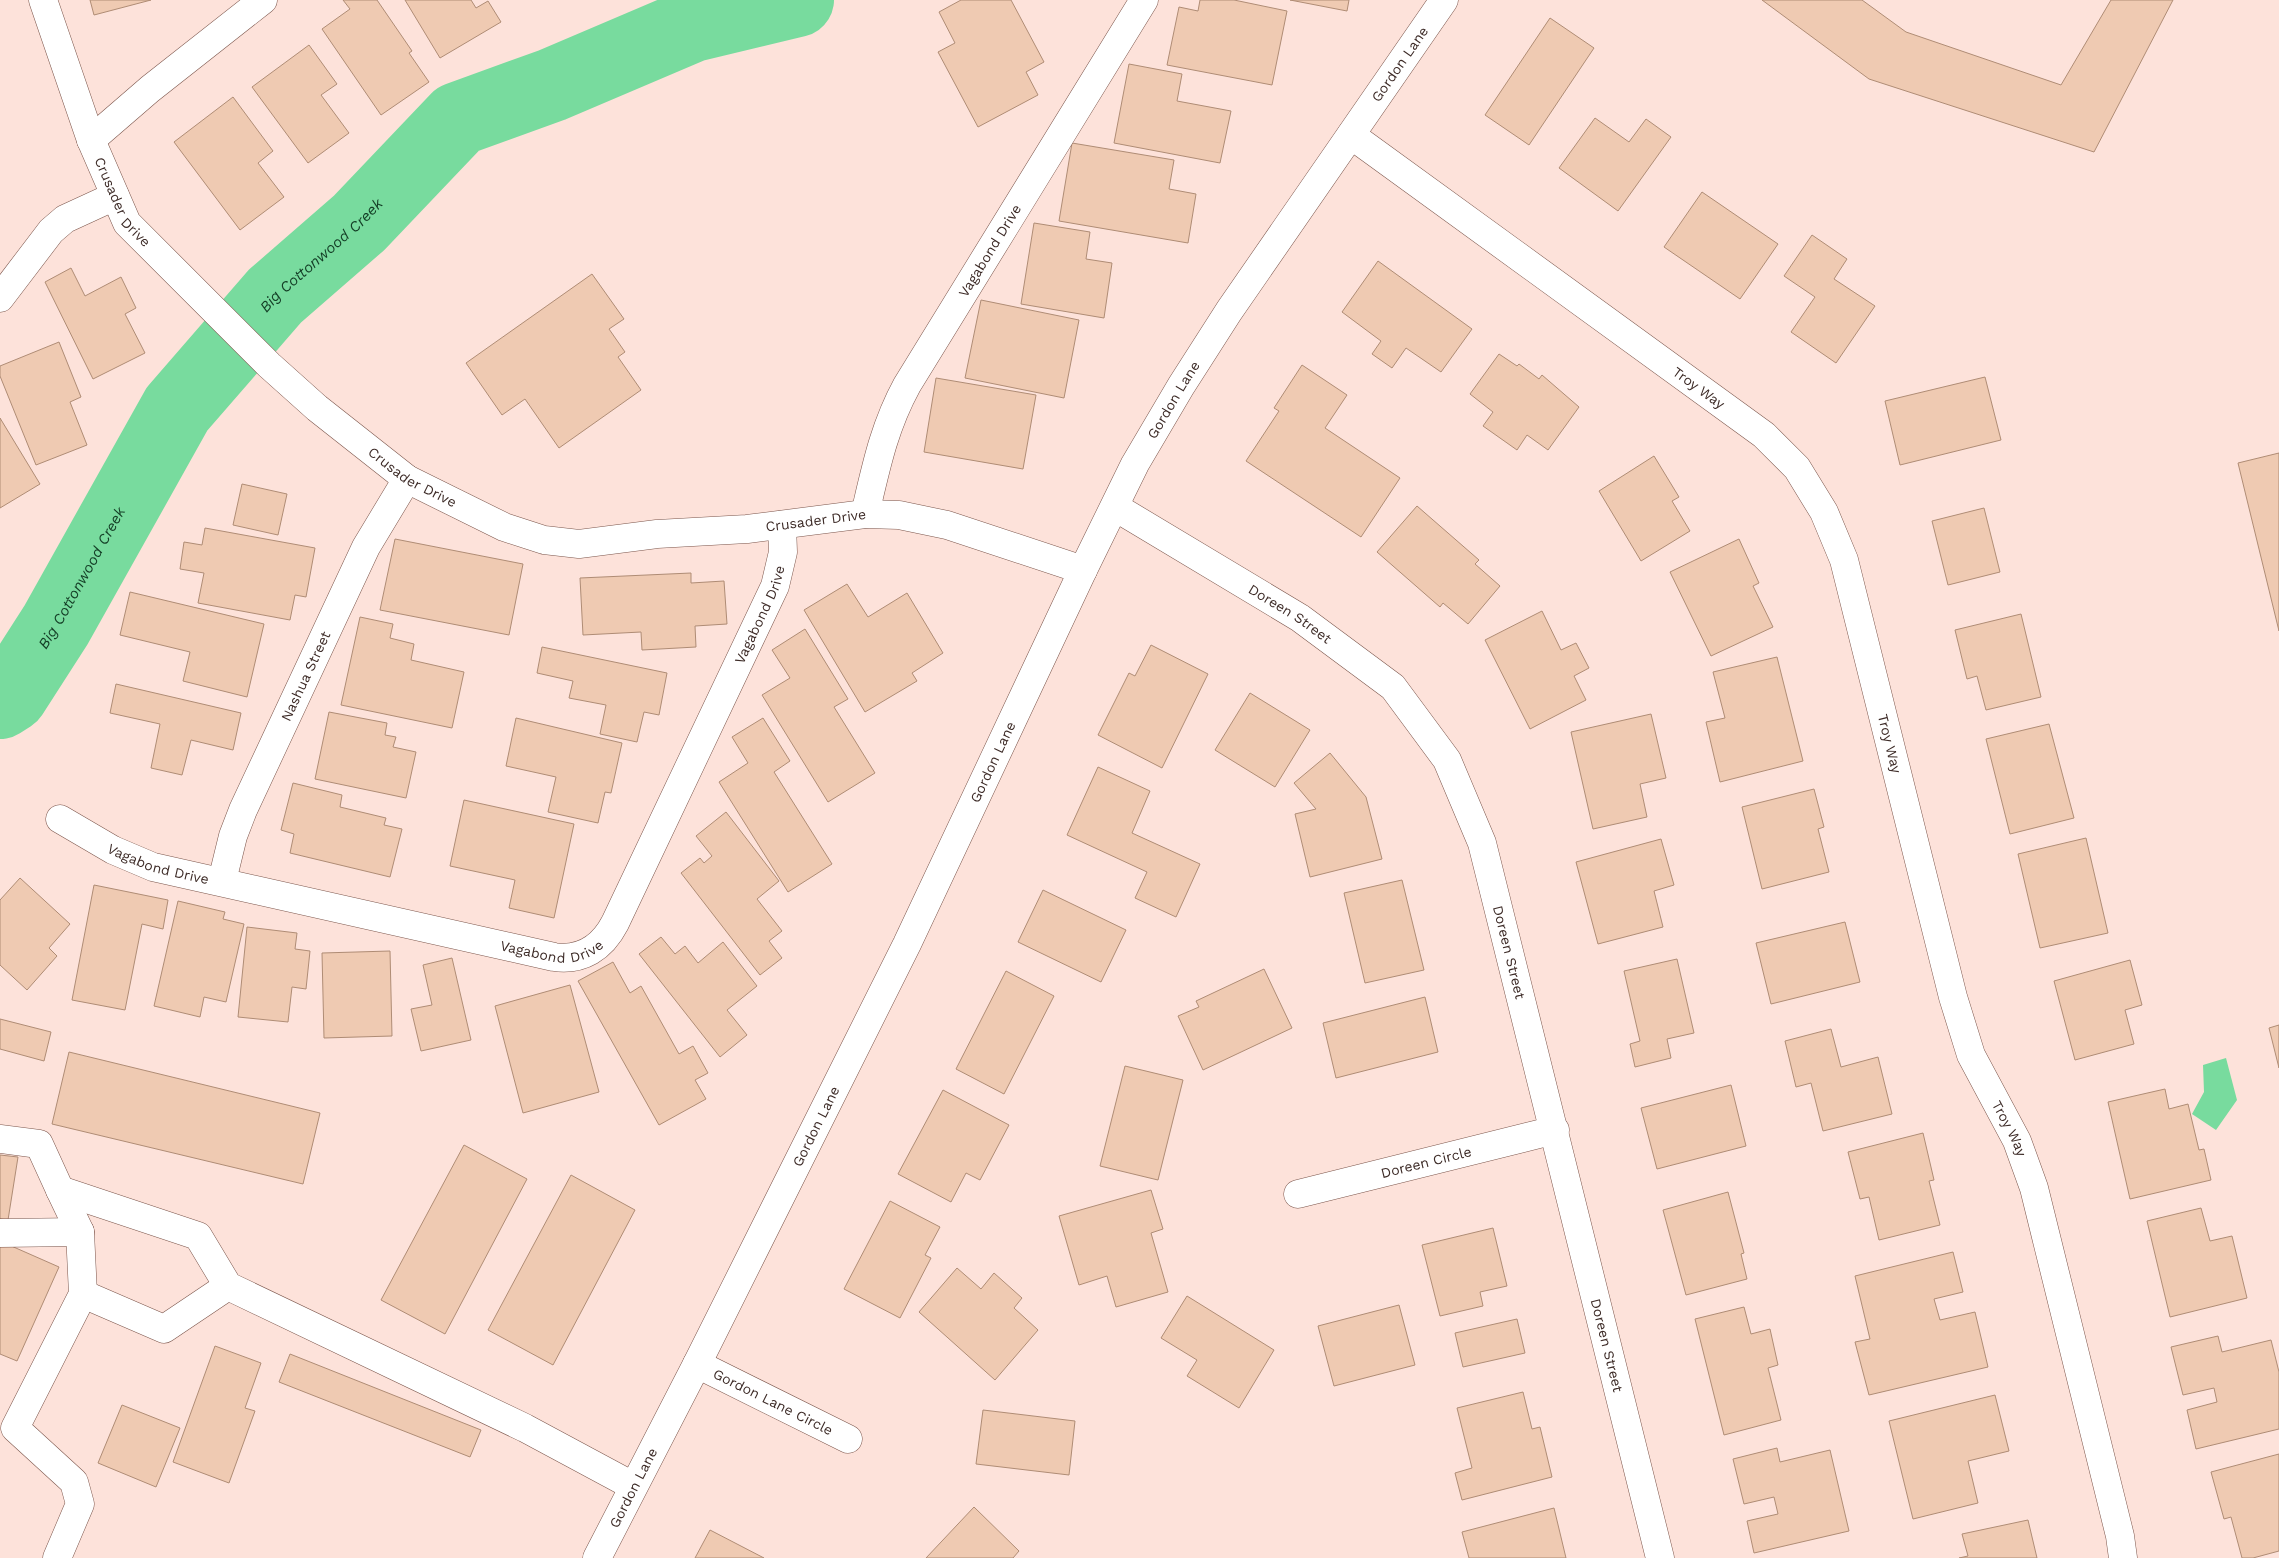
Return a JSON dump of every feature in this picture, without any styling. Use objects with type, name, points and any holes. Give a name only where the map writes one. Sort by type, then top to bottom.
[{"type":"street","points":[[43,0],[91,140]]},
{"type":"street","name":"Crusader Drive","points":[[263,0],[150,89],[91,140],[127,223],[269,365],[317,408],[406,479],[504,527],[544,540],[579,544],[658,534],[782,524],[865,514],[899,515],[947,525],[1083,570]]},
{"type":"street","name":"Vagabond Drive","points":[[865,514],[881,444],[898,401],[1144,0]]},
{"type":"street","name":"Gordon Lane","points":[[596,1558],[697,1364],[907,944],[1083,570],[1136,464],[1181,386],[1230,310],[1444,0]]},
{"type":"street","name":"Troy Way","points":[[1351,135],[1764,435],[1797,468],[1824,512],[1844,560],[1953,997],[1968,1047],[2017,1141],[2034,1188],[2120,1536],[2123,1558]]},
{"type":"street","points":[[0,298],[51,231],[65,219],[115,196]]},
{"type":"street","name":"Nashua Street","points":[[222,881],[233,836],[243,810],[366,547],[406,479]]},
{"type":"street","name":"Doreen Street","points":[[1115,507],[1300,618],[1394,687],[1447,760],[1482,843],[1555,1130],[1660,1558]]},
{"type":"street","name":"Vagabond Drive","points":[[60,819],[132,859],[153,867],[554,957],[571,958],[596,948],[604,941],[615,923],[775,586],[784,552],[782,524]]},
{"type":"street","name":"Doreen Circle","points":[[1298,1194],[1555,1130]]},
{"type":"street","points":[[0,1139],[40,1144],[80,1232],[83,1294],[7,1426],[74,1482],[80,1504],[57,1558]]},
{"type":"street","points":[[60,1190],[198,1236],[228,1286],[525,1428],[633,1486]]},
{"type":"street","points":[[0,1233],[80,1232]]},
{"type":"street","points":[[83,1294],[164,1329],[228,1286]]},
{"type":"street","name":"Gordon Lane Circle","points":[[697,1364],[848,1438]]},
{"type":"shaded area","points":[[2226,1058],[2237,1100],[2216,1130],[2192,1114],[2204,1092],[2203,1065]]},
{"type":"building","points":[[90,0],[151,0],[94,15]]},
{"type":"building","points":[[343,0],[377,0],[412,51],[409,53],[429,82],[381,115],[322,29],[350,9]]},
{"type":"building","points":[[405,0],[471,0],[476,8],[488,1],[501,22],[440,58]]},
{"type":"building","points":[[961,0],[1011,0],[1044,62],[1026,72],[1038,95],[978,127],[938,52],[955,43],[939,12]]},
{"type":"building","points":[[1200,0],[1234,0],[1287,11],[1272,85],[1167,65],[1179,7],[1198,11]]},
{"type":"building","points":[[1290,0],[1349,0],[1347,11]]},
{"type":"building","points":[[1762,0],[1862,0],[1906,32],[2061,85],[2111,0],[2173,0],[2094,152],[1869,79]]},
{"type":"building","points":[[1550,18],[1594,48],[1529,145],[1485,115]]},
{"type":"building","points":[[309,45],[337,84],[321,95],[349,133],[308,163],[252,87]]},
{"type":"building","points":[[1129,64],[1182,74],[1177,101],[1231,111],[1220,163],[1114,143]]},
{"type":"building","points":[[233,97],[273,151],[258,163],[284,197],[240,230],[174,142]]},
{"type":"building","points":[[1595,118],[1629,142],[1646,119],[1671,137],[1618,211],[1559,168]]},
{"type":"building","points":[[1072,143],[1174,160],[1169,189],[1196,194],[1188,243],[1059,221]]},
{"type":"building","points":[[1702,192],[1778,244],[1740,299],[1664,247]]},
{"type":"building","points":[[1034,223],[1090,232],[1086,259],[1112,263],[1104,318],[1021,304]]},
{"type":"building","points":[[1812,235],[1847,259],[1834,279],[1875,306],[1836,363],[1791,332],[1815,297],[1784,276]]},
{"type":"building","points":[[1378,261],[1472,329],[1441,372],[1406,348],[1392,368],[1372,354],[1381,341],[1342,312]]},
{"type":"building","points":[[71,268],[85,296],[121,277],[136,308],[125,314],[145,353],[93,379],[45,282]]},
{"type":"building","points":[[592,274],[624,319],[609,329],[625,352],[618,357],[641,390],[559,448],[525,399],[502,415],[466,363]]},
{"type":"building","points":[[981,300],[1079,320],[1064,398],[965,378]]},
{"type":"building","points":[[59,342],[81,397],[70,402],[87,445],[36,465],[0,376],[0,366]]},
{"type":"building","points":[[1499,354],[1517,366],[1519,364],[1539,379],[1542,375],[1579,407],[1548,450],[1527,435],[1517,450],[1483,426],[1493,412],[1470,394]]},
{"type":"building","points":[[1302,365],[1347,395],[1325,428],[1400,478],[1361,537],[1246,461],[1279,411],[1274,408]]},
{"type":"building","points":[[1985,377],[2001,440],[1900,465],[1885,401]]},
{"type":"building","points":[[936,378],[1036,395],[1023,469],[924,452]]},
{"type":"building","points":[[0,418],[40,484],[0,508]]},
{"type":"building","points":[[2279,453],[2279,631],[2238,463]]},
{"type":"building","points":[[1654,456],[1679,497],[1672,501],[1690,531],[1641,561],[1599,491]]},
{"type":"building","points":[[242,484],[287,494],[278,535],[233,525]]},
{"type":"building","points":[[1417,506],[1479,560],[1475,564],[1500,586],[1468,624],[1443,603],[1440,607],[1377,552]]},
{"type":"building","points":[[1984,508],[2000,572],[1948,585],[1932,521]]},
{"type":"building","points":[[205,528],[315,548],[306,597],[295,595],[290,620],[198,603],[204,573],[180,569],[184,542],[202,545]]},
{"type":"building","points":[[395,539],[523,564],[509,635],[380,610]]},
{"type":"building","points":[[1739,539],[1759,583],[1753,586],[1773,627],[1711,656],[1670,572]]},
{"type":"building","points":[[691,573],[691,583],[724,581],[727,624],[695,626],[696,647],[642,650],[641,632],[583,635],[580,578]]},
{"type":"building","points":[[847,584],[868,617],[907,593],[943,653],[912,673],[917,681],[865,712],[804,610]]},
{"type":"building","points":[[130,592],[264,624],[247,697],[183,681],[190,652],[120,635]]},
{"type":"building","points":[[1542,611],[1561,650],[1576,643],[1589,668],[1574,676],[1586,700],[1530,729],[1485,640]]},
{"type":"building","points":[[2021,614],[2041,697],[1986,710],[1977,676],[1967,679],[1955,630]]},
{"type":"building","points":[[360,617],[393,624],[390,638],[414,644],[411,660],[464,672],[452,728],[341,705]]},
{"type":"building","points":[[805,629],[848,699],[834,707],[875,773],[828,802],[762,695],[790,678],[772,650]]},
{"type":"building","points":[[1151,645],[1208,674],[1162,768],[1098,735],[1129,673],[1135,676]]},
{"type":"building","points":[[542,647],[667,673],[659,715],[644,712],[637,742],[600,734],[606,705],[569,698],[573,681],[537,673]]},
{"type":"building","points":[[1777,657],[1803,761],[1720,782],[1706,722],[1725,718],[1713,672]]},
{"type":"building","points":[[116,684],[241,713],[233,750],[191,740],[182,775],[151,768],[160,724],[110,713]]},
{"type":"building","points":[[1250,693],[1310,730],[1275,787],[1215,750]]},
{"type":"building","points":[[329,712],[387,723],[385,735],[396,737],[393,747],[416,752],[406,798],[315,779]]},
{"type":"building","points":[[1651,714],[1666,778],[1640,784],[1647,817],[1593,829],[1571,732]]},
{"type":"building","points":[[516,718],[622,743],[611,793],[605,792],[598,823],[548,812],[556,777],[506,766]]},
{"type":"building","points":[[763,718],[790,761],[774,772],[832,864],[788,892],[719,782],[748,763],[732,737]]},
{"type":"building","points":[[2049,724],[2074,818],[2010,834],[1986,739]]},
{"type":"building","points":[[1330,753],[1366,797],[1382,859],[1310,877],[1295,814],[1316,809],[1294,783]]},
{"type":"building","points":[[1098,767],[1150,791],[1132,833],[1200,864],[1176,917],[1135,898],[1147,872],[1067,835]]},
{"type":"building","points":[[293,783],[342,795],[340,807],[386,818],[384,825],[402,829],[390,877],[290,853],[294,834],[281,830]]},
{"type":"building","points":[[1814,789],[1824,827],[1818,829],[1829,872],[1762,889],[1742,807]]},
{"type":"building","points":[[464,800],[574,824],[554,918],[509,908],[515,880],[450,866]]},
{"type":"building","points":[[726,812],[779,881],[757,899],[782,931],[769,941],[782,958],[760,975],[681,873],[700,858],[704,863],[712,856],[696,836]]},
{"type":"building","points":[[2086,838],[2108,933],[2040,948],[2018,854]]},
{"type":"building","points":[[1661,839],[1674,885],[1654,891],[1663,927],[1598,944],[1576,862]]},
{"type":"building","points":[[20,878],[70,924],[49,948],[57,956],[27,990],[0,965],[0,900]]},
{"type":"building","points":[[1402,880],[1424,970],[1365,983],[1344,893]]},
{"type":"building","points":[[94,885],[168,900],[163,929],[142,924],[125,1010],[72,1000]]},
{"type":"building","points":[[1043,890],[1126,930],[1101,982],[1018,942]]},
{"type":"building","points":[[178,901],[225,912],[223,919],[244,924],[226,1002],[204,997],[200,1017],[154,1006]]},
{"type":"building","points":[[1845,922],[1860,982],[1771,1004],[1756,943]]},
{"type":"building","points":[[247,927],[297,933],[295,949],[310,951],[306,989],[292,987],[288,1022],[238,1017]]},
{"type":"building","points":[[661,937],[675,954],[685,946],[698,963],[723,942],[757,986],[727,1010],[747,1035],[720,1057],[639,954]]},
{"type":"building","points":[[390,951],[392,1036],[324,1038],[322,953]]},
{"type":"building","points":[[452,958],[471,1040],[421,1051],[411,1009],[432,1005],[423,965]]},
{"type":"building","points":[[1677,959],[1694,1033],[1667,1039],[1671,1058],[1635,1067],[1630,1044],[1640,1041],[1624,971]]},
{"type":"building","points":[[2130,960],[2142,1005],[2125,1010],[2134,1044],[2075,1060],[2054,981]]},
{"type":"building","points":[[613,962],[630,993],[641,986],[679,1054],[693,1046],[708,1073],[695,1080],[706,1099],[659,1125],[578,981]]},
{"type":"building","points":[[1264,969],[1292,1028],[1203,1070],[1178,1016],[1199,1007],[1196,1001]]},
{"type":"building","points":[[1006,971],[1054,996],[1004,1094],[956,1069]]},
{"type":"building","points":[[570,985],[599,1092],[523,1113],[495,1006]]},
{"type":"building","points":[[1425,997],[1438,1052],[1336,1078],[1323,1023]]},
{"type":"building","points":[[0,1019],[51,1032],[44,1061],[0,1049]]},
{"type":"building","points":[[2279,1025],[2279,1068],[2269,1028]]},
{"type":"building","points":[[1831,1029],[1841,1067],[1878,1057],[1892,1114],[1823,1131],[1811,1083],[1796,1087],[1785,1041]]},
{"type":"building","points":[[69,1052],[320,1113],[303,1184],[52,1124]]},
{"type":"building","points":[[1125,1066],[1183,1080],[1158,1180],[1100,1166]]},
{"type":"building","points":[[1731,1085],[1746,1146],[1657,1169],[1641,1108]]},
{"type":"building","points":[[2165,1089],[2169,1109],[2188,1104],[2199,1150],[2204,1149],[2211,1180],[2130,1199],[2108,1102]]},
{"type":"building","points":[[943,1090],[1009,1125],[980,1180],[966,1173],[951,1202],[898,1174]]},
{"type":"building","points":[[1923,1133],[1934,1180],[1929,1181],[1940,1225],[1879,1240],[1869,1197],[1860,1199],[1848,1152]]},
{"type":"building","points":[[464,1145],[527,1179],[445,1334],[381,1300]]},
{"type":"building","points":[[0,1155],[18,1157],[8,1220],[0,1219]]},
{"type":"building","points":[[571,1175],[635,1210],[553,1365],[488,1330]]},
{"type":"building","points":[[1151,1190],[1163,1229],[1151,1233],[1168,1292],[1116,1307],[1107,1276],[1079,1285],[1059,1216]]},
{"type":"building","points":[[1728,1192],[1744,1253],[1741,1254],[1747,1279],[1686,1295],[1663,1210]]},
{"type":"building","points":[[890,1201],[940,1227],[925,1255],[931,1258],[900,1318],[844,1289]]},
{"type":"building","points":[[2201,1208],[2210,1241],[2232,1236],[2247,1298],[2170,1317],[2147,1221]]},
{"type":"building","points":[[1493,1228],[1507,1286],[1480,1292],[1483,1306],[1440,1316],[1422,1245]]},
{"type":"building","points":[[0,1241],[59,1267],[17,1361],[0,1354]]},
{"type":"building","points":[[1953,1252],[1963,1292],[1934,1299],[1940,1320],[1975,1312],[1988,1367],[1869,1395],[1855,1342],[1870,1339],[1855,1276]]},
{"type":"building","points":[[957,1268],[981,1289],[994,1273],[1022,1298],[1014,1308],[1038,1330],[995,1380],[919,1312]]},
{"type":"building","points":[[1187,1296],[1274,1350],[1239,1408],[1187,1376],[1197,1360],[1161,1338]]},
{"type":"building","points":[[1399,1305],[1415,1365],[1334,1386],[1318,1326]]},
{"type":"building","points":[[1744,1307],[1751,1334],[1770,1329],[1778,1365],[1768,1368],[1781,1420],[1724,1435],[1695,1319]]},
{"type":"building","points":[[1517,1319],[1525,1353],[1463,1367],[1455,1333]]},
{"type":"building","points":[[2218,1336],[2222,1352],[2271,1340],[2279,1372],[2279,1429],[2196,1449],[2187,1410],[2217,1402],[2214,1388],[2183,1395],[2171,1347]]},
{"type":"building","points":[[215,1346],[261,1363],[245,1408],[255,1411],[229,1483],[173,1462]]},
{"type":"building","points":[[290,1354],[481,1430],[470,1457],[279,1382]]},
{"type":"building","points":[[1523,1392],[1532,1429],[1540,1427],[1552,1477],[1462,1500],[1455,1473],[1472,1468],[1457,1408]]},
{"type":"building","points":[[1995,1395],[2009,1451],[1968,1461],[1978,1503],[1913,1519],[1889,1421]]},
{"type":"building","points":[[122,1405],[180,1428],[156,1487],[98,1463]]},
{"type":"building","points":[[983,1410],[1075,1421],[1069,1475],[976,1464]]},
{"type":"building","points":[[1777,1448],[1780,1462],[1830,1450],[1849,1531],[1754,1553],[1747,1521],[1778,1514],[1774,1497],[1744,1504],[1733,1459]]},
{"type":"building","points":[[2279,1454],[2279,1551],[2253,1558],[2242,1558],[2231,1517],[2224,1519],[2211,1472]]},
{"type":"building","points":[[974,1507],[1019,1551],[1013,1558],[926,1558]]},
{"type":"building","points":[[1554,1508],[1566,1558],[1469,1558],[1462,1532]]},
{"type":"building","points":[[2028,1520],[2037,1558],[1959,1558],[1968,1556],[1962,1534]]},
{"type":"building","points":[[710,1530],[764,1558],[695,1558]]},
{"type":"waterway","name":"Big Cottonwood Creek","points":[[0,702],[11,695],[56,625],[177,409],[275,296],[359,223],[458,119],[552,85],[693,25],[797,0]]}]
